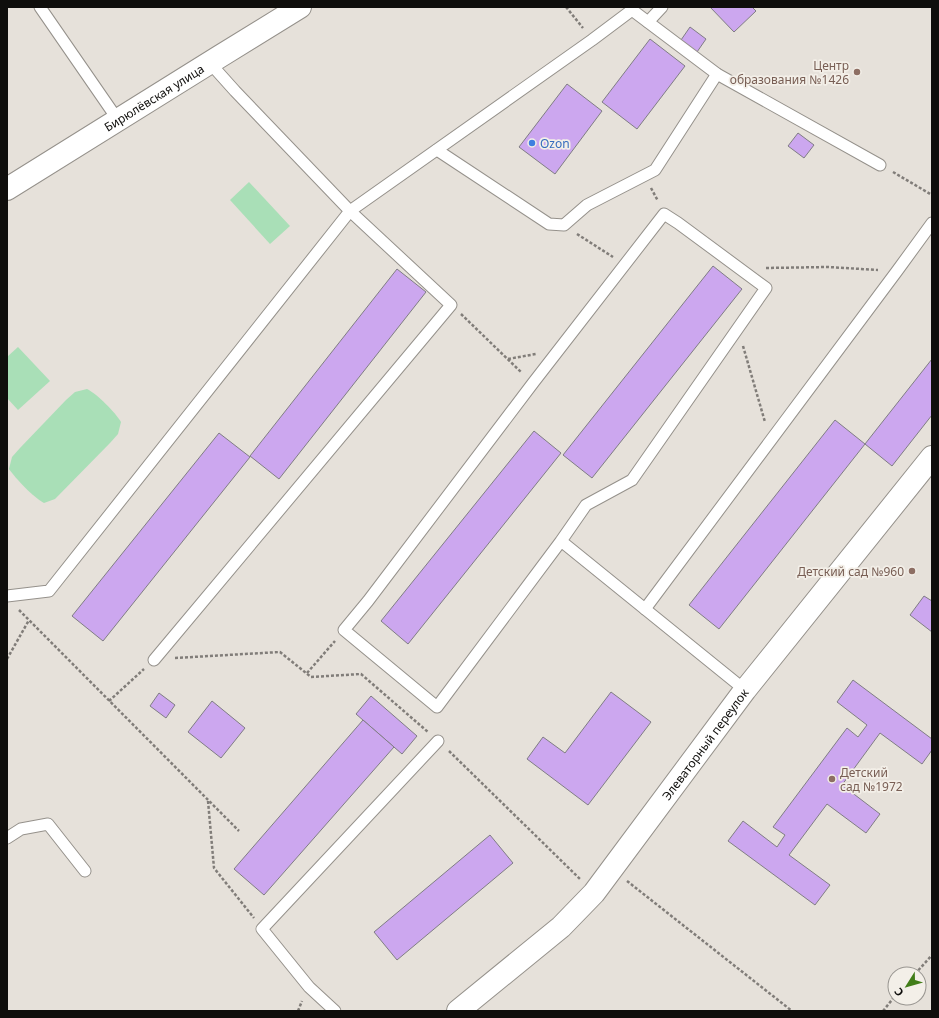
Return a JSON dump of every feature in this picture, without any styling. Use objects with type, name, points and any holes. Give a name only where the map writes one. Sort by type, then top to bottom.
[{"type":"street","name":"Бирюлёвская улица","points":[[7,189],[209,62],[300,7]]},
{"type":"street","name":"Элеваторный переулок","points":[[458,1011],[561,927],[594,893],[745,690],[932,457]]},
{"type":"lane","points":[[40,7],[118,120]]},
{"type":"lane","points":[[648,22],[662,7]]},
{"type":"lane","points":[[7,596],[49,591],[350,211],[592,40],[632,10],[717,74],[880,164]]},
{"type":"lane","points":[[154,660],[451,305],[350,211],[209,62]]},
{"type":"lane","points":[[437,150],[549,224],[564,225],[587,205],[655,170],[717,74]]},
{"type":"lane","points":[[664,214],[766,288],[632,480],[586,505],[437,706],[344,630],[533,383],[625,266],[664,214]]},
{"type":"lane","points":[[645,609],[888,284],[932,222]]},
{"type":"lane","points":[[560,541],[745,690]]},
{"type":"lane","points":[[335,1011],[309,987],[262,929],[438,741]]},
{"type":"lane","points":[[7,838],[21,829],[48,824],[85,871]]},
{"type":"path","points":[[566,7],[592,40]]},
{"type":"path","points":[[880,164],[932,196]]},
{"type":"path","points":[[644,176],[664,214]]},
{"type":"path","points":[[564,225],[625,266]]},
{"type":"path","points":[[740,268],[828,267],[859,269]]},
{"type":"path","points":[[451,305],[533,383]]},
{"type":"path","points":[[738,329],[770,441]]},
{"type":"path","points":[[507,359],[560,349]]},
{"type":"path","points":[[18,609],[239,831]]},
{"type":"path","points":[[7,660],[29,620]]},
{"type":"path","points":[[307,673],[344,630]]},
{"type":"path","points":[[109,701],[154,660],[280,652],[311,677],[361,674],[438,741],[594,893]]},
{"type":"path","points":[[208,800],[214,868],[262,929]]},
{"type":"path","points":[[612,869],[792,1011]]},
{"type":"path","points":[[922,966],[932,955]]},
{"type":"green space","points":[[249,182],[290,226],[270,244],[230,200]]},
{"type":"green space","points":[[18,347],[50,381],[18,410],[7,398],[7,357]]},
{"type":"green space","points":[[87,389],[101,399],[121,422],[118,434],[55,499],[44,503],[25,488],[9,469],[12,457],[66,400],[75,392]]},
{"type":"building","points":[[710,7],[752,7],[756,11],[734,32]]},
{"type":"building","points":[[690,27],[706,39],[697,52],[681,40]]},
{"type":"building","points":[[650,39],[685,66],[637,129],[602,102]]},
{"type":"building","points":[[567,84],[602,111],[555,174],[519,147]]},
{"type":"building","points":[[798,133],[814,145],[804,158],[788,146]]},
{"type":"building","points":[[713,266],[742,289],[592,478],[563,455]]},
{"type":"building","points":[[397,269],[426,292],[279,479],[250,456]]},
{"type":"building","points":[[932,359],[932,415],[892,466],[865,444]]},
{"type":"building","points":[[835,420],[865,444],[719,629],[689,605]]},
{"type":"building","points":[[534,431],[561,453],[408,644],[381,621]]},
{"type":"building","points":[[219,433],[250,457],[103,641],[72,616]]},
{"type":"building","points":[[924,596],[932,601],[932,632],[910,615]]},
{"type":"building","points":[[853,680],[932,739],[932,750],[922,764],[880,733],[842,785],[880,814],[866,833],[827,804],[789,855],[830,885],[815,905],[728,841],[743,821],[777,847],[785,835],[773,827],[847,728],[858,737],[867,725],[837,702]]},
{"type":"building","points":[[611,692],[651,722],[588,805],[527,759],[543,737],[565,753]]},
{"type":"building","points":[[159,693],[175,705],[166,718],[150,706]]},
{"type":"building","points":[[371,696],[417,736],[402,754],[356,714]]},
{"type":"building","points":[[212,701],[245,728],[221,758],[188,732]]},
{"type":"building","points":[[363,720],[394,747],[264,895],[234,869]]},
{"type":"building","points":[[490,835],[513,863],[397,960],[374,932]]},
{"type":"place","name":"Центр образования №1426","points":[[857,72]]},
{"type":"place","name":"Ozon","points":[[532,143]]},
{"type":"place","name":"Детский сад №960","points":[[912,571]]},
{"type":"place","name":"Детский сад №1972","points":[[832,779]]}]
